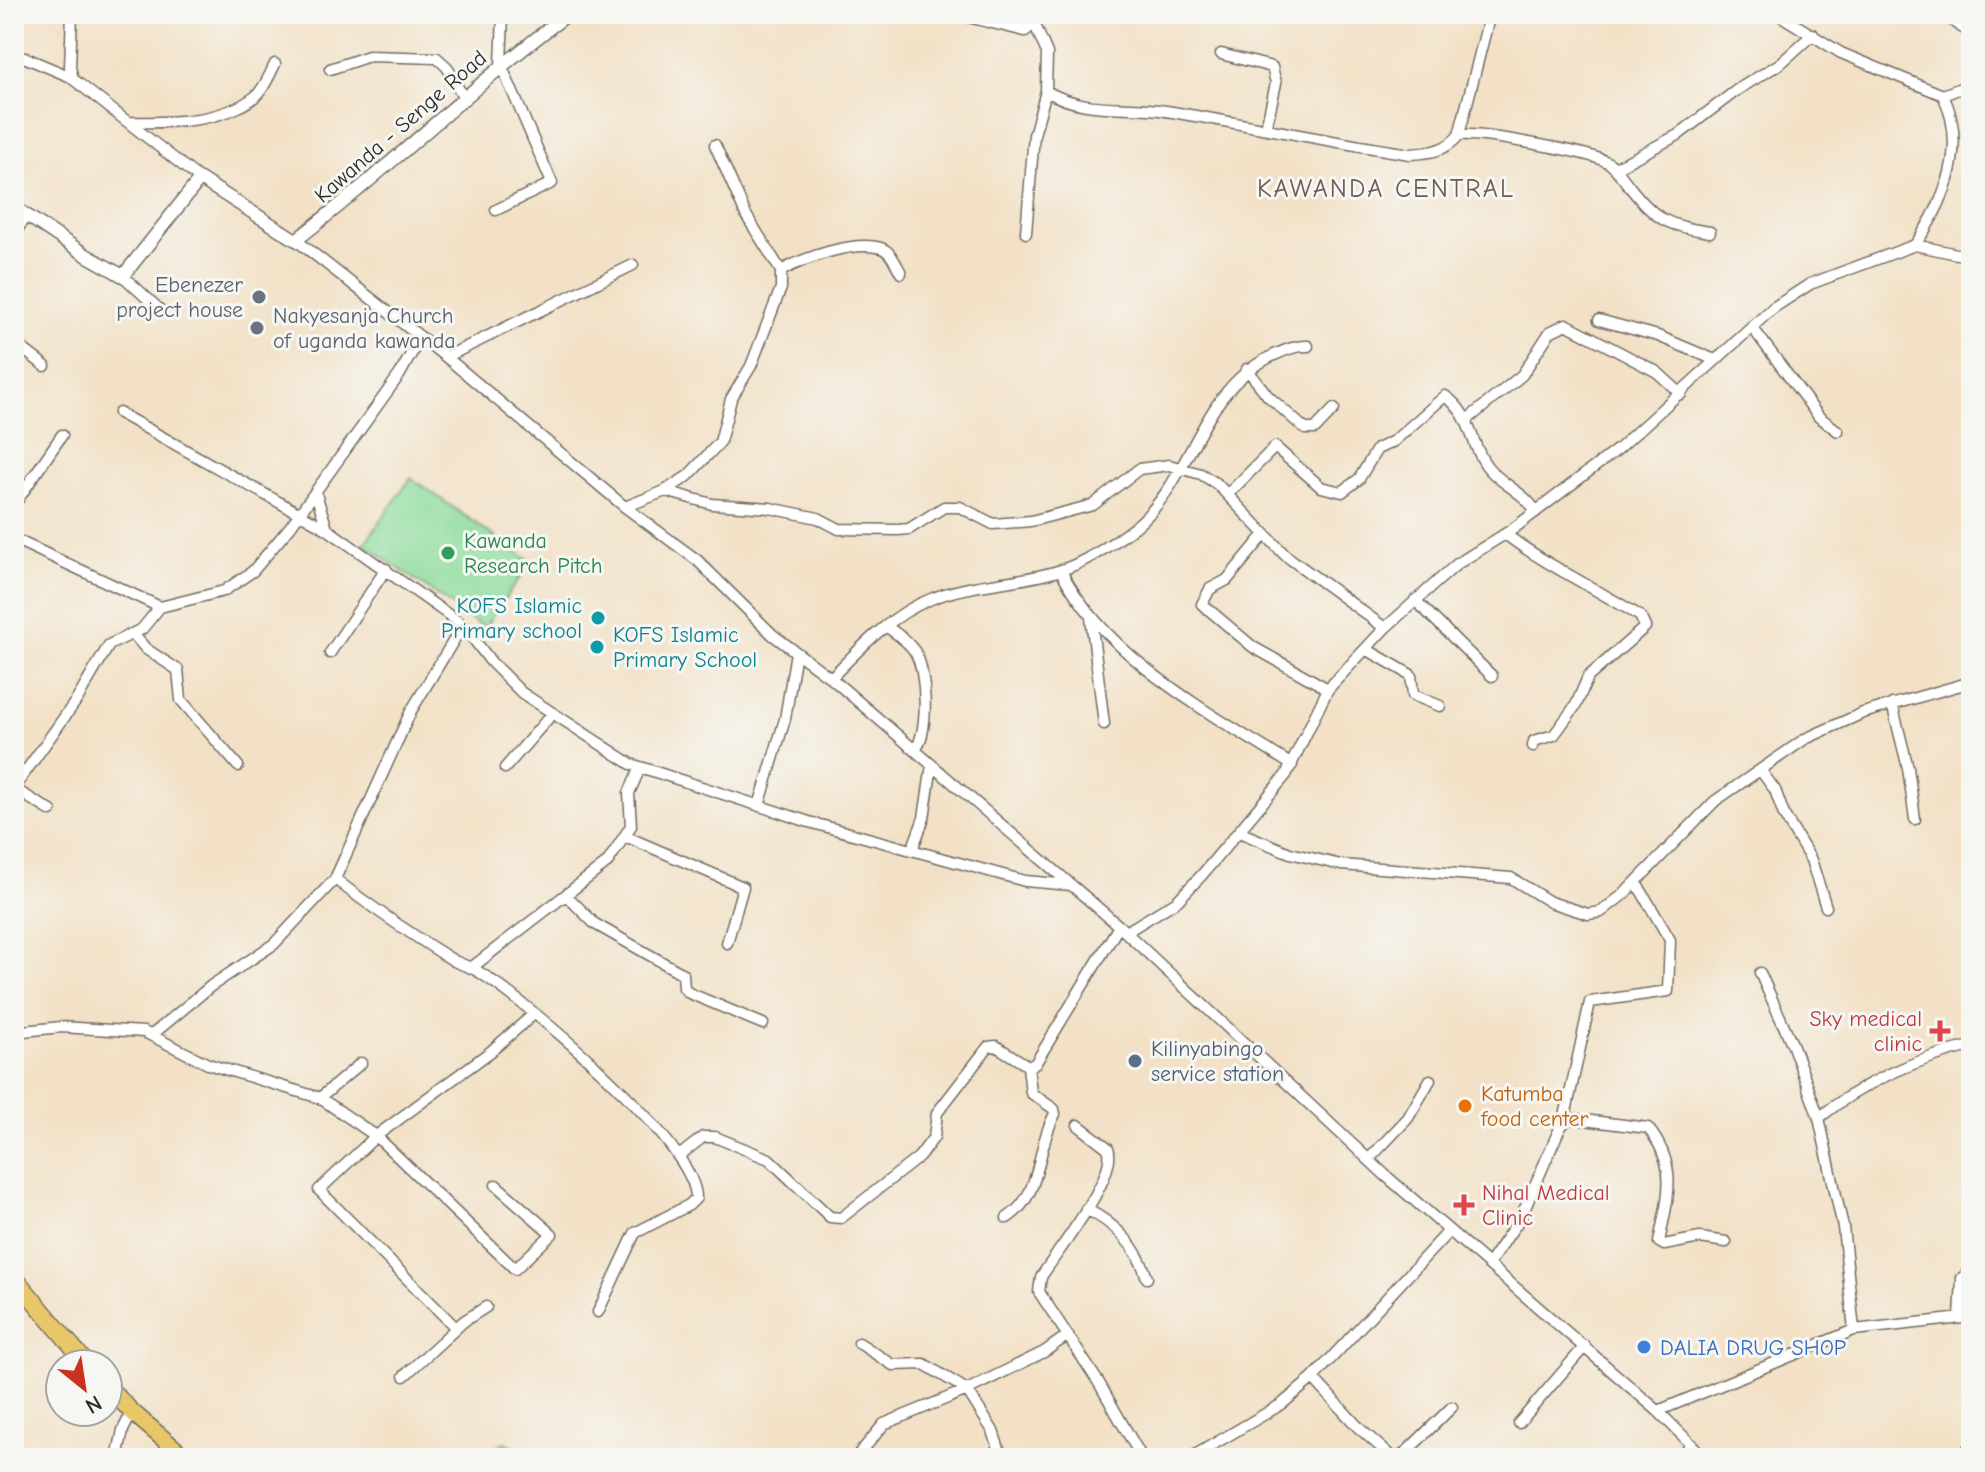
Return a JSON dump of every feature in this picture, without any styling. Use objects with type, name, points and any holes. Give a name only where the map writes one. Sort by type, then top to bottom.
[{"type":"main road","points":[[14,1277],[74,1348]]},
{"type":"main road","points":[[124,1404],[186,1458]]},
{"type":"street","points":[[71,77],[72,14]]},
{"type":"street","points":[[496,210],[552,183],[501,65],[503,14]]},
{"type":"street","name":"Kawanda - Senge Road","points":[[296,240],[344,203],[501,65],[568,14]]},
{"type":"street","points":[[960,14],[1015,29],[1035,25],[1043,14]]},
{"type":"street","points":[[1046,91],[1091,108],[1169,111],[1410,154],[1432,153],[1451,145],[1459,135],[1490,14]]},
{"type":"street","points":[[1778,14],[1851,58],[1943,95],[1971,84]]},
{"type":"street","points":[[1948,14],[1955,23],[1971,33]]},
{"type":"street","points":[[1026,233],[1034,135],[1046,91],[1047,53],[1035,25]]},
{"type":"street","points":[[1615,168],[1671,140],[1737,90],[1781,63],[1813,34]]},
{"type":"street","points":[[1221,54],[1272,67],[1276,83],[1266,128]]},
{"type":"street","points":[[330,69],[369,56],[437,58],[447,67],[463,97]]},
{"type":"street","points":[[14,57],[26,58],[71,77],[200,179],[296,240],[446,357],[625,507],[697,560],[773,635],[831,678],[1123,929],[1449,1231],[1490,1262],[1585,1346],[1705,1458]]},
{"type":"street","points":[[129,122],[186,121],[225,111],[258,94],[275,64]]},
{"type":"street","points":[[1915,245],[1945,195],[1954,157],[1954,125],[1943,95]]},
{"type":"street","points":[[1459,135],[1494,135],[1592,155],[1615,168],[1656,218],[1669,225],[1710,232]]},
{"type":"street","points":[[625,507],[665,491],[702,465],[720,442],[731,399],[751,366],[781,288],[781,271],[746,215],[715,145]]},
{"type":"street","points":[[123,276],[200,179]]},
{"type":"street","points":[[14,207],[123,276],[161,311]]},
{"type":"street","points":[[14,234],[27,215]]},
{"type":"street","points":[[679,1156],[703,1137],[715,1137],[769,1159],[830,1217],[838,1220],[919,1157],[934,1137],[937,1113],[988,1047],[996,1046],[1028,1066],[1035,1064],[1072,998],[1123,929],[1177,901],[1239,832],[1292,765],[1328,689],[1385,628],[1457,564],[1536,512],[1681,394],[1752,327],[1810,284],[1915,245],[1971,257]]},
{"type":"street","points":[[781,271],[813,255],[874,248],[888,253],[901,273]]},
{"type":"street","points":[[446,357],[633,265]]},
{"type":"street","points":[[1599,320],[1658,336],[1715,360]]},
{"type":"street","points":[[1468,419],[1522,375],[1550,332],[1566,324],[1657,372],[1681,394]]},
{"type":"street","points":[[1752,327],[1763,336],[1819,417],[1838,431]]},
{"type":"street","points":[[14,539],[160,607],[204,598],[241,581],[316,494],[420,338]]},
{"type":"street","points":[[831,678],[915,606],[950,592],[1061,571],[1133,529],[1170,489],[1223,395],[1247,369],[1282,351],[1308,346]]},
{"type":"street","points":[[14,347],[45,366]]},
{"type":"street","points":[[1247,369],[1268,396],[1305,429],[1315,429],[1334,409]]},
{"type":"street","points":[[1228,494],[1275,447],[1321,487],[1342,492],[1359,479],[1377,449],[1394,441],[1439,398],[1447,397],[1468,419],[1488,468],[1519,491],[1536,512]]},
{"type":"street","points":[[119,413],[327,529],[386,569],[463,625],[513,685],[552,714],[640,768],[759,806],[1025,881],[1071,885]]},
{"type":"street","points":[[14,505],[62,435]]},
{"type":"street","points":[[665,491],[712,504],[770,508],[818,518],[839,529],[898,530],[909,529],[944,507],[960,507],[993,524],[1031,521],[1093,505],[1147,466],[1181,468],[1201,474],[1228,494],[1285,555],[1385,628]]},
{"type":"street","points":[[316,494],[327,529]]},
{"type":"street","points":[[1265,534],[1227,580],[1210,589],[1202,604],[1253,647],[1328,689]]},
{"type":"street","points":[[1505,534],[1538,559],[1558,566],[1645,622],[1643,633],[1588,677],[1576,705],[1554,735],[1534,741],[1533,746]]},
{"type":"street","points":[[330,653],[386,569]]},
{"type":"street","points":[[1061,571],[1091,616],[1112,639],[1171,686],[1292,765]]},
{"type":"street","points":[[1415,600],[1492,676]]},
{"type":"street","points":[[51,811],[18,791],[16,785],[78,698],[109,645],[149,623],[160,607]]},
{"type":"street","points":[[1091,616],[1104,724]]},
{"type":"street","points":[[153,1034],[219,980],[274,944],[335,879],[411,711],[463,625]]},
{"type":"street","points":[[887,627],[914,650],[921,668],[925,732],[915,750]]},
{"type":"street","points":[[133,634],[146,649],[178,670],[181,700],[238,766]]},
{"type":"street","points":[[1366,649],[1411,675],[1413,695],[1440,706]]},
{"type":"street","points":[[759,806],[783,729],[796,652]]},
{"type":"street","points":[[1239,832],[1290,853],[1341,865],[1511,878],[1531,893],[1588,914],[1601,912],[1636,882],[1693,820],[1733,787],[1805,739],[1892,704],[1971,682]]},
{"type":"street","points":[[1892,704],[1908,768],[1915,819]]},
{"type":"street","points":[[505,768],[552,714]]},
{"type":"street","points":[[912,850],[924,818],[932,765]]},
{"type":"street","points":[[471,968],[601,869],[625,836],[631,822],[629,793],[640,768]]},
{"type":"street","points":[[1761,771],[1775,790],[1780,808],[1811,860],[1826,907]]},
{"type":"street","points":[[625,836],[743,887],[727,943]]},
{"type":"street","points":[[335,879],[380,913],[455,962],[471,968],[534,1014],[645,1113],[679,1156],[692,1180],[696,1198],[689,1205],[635,1233],[598,1312]]},
{"type":"street","points":[[1568,1118],[1566,1112],[1590,1002],[1668,991],[1670,940],[1636,882]]},
{"type":"street","points":[[567,896],[595,924],[683,974],[684,988],[689,993],[763,1024]]},
{"type":"street","points":[[1760,973],[1793,1046],[1819,1118],[1843,1227],[1854,1330]]},
{"type":"street","points":[[456,1328],[319,1190],[376,1136],[490,1052],[534,1014]]},
{"type":"street","points":[[14,1032],[71,1027],[153,1034],[208,1064],[320,1098],[376,1136],[515,1269],[552,1234],[496,1185]]},
{"type":"street","points":[[1819,1118],[1848,1097],[1896,1071],[1971,1046]]},
{"type":"street","points":[[320,1098],[361,1063]]},
{"type":"street","points":[[1007,1218],[1029,1199],[1041,1144],[1055,1114],[1054,1109],[1031,1093],[1028,1066]]},
{"type":"street","points":[[1370,1158],[1408,1118],[1430,1080]]},
{"type":"street","points":[[1568,1118],[1648,1128],[1663,1146],[1666,1159],[1667,1197],[1659,1242],[1670,1244],[1700,1238],[1726,1242]]},
{"type":"street","points":[[1490,1262],[1521,1217],[1560,1128],[1568,1118]]},
{"type":"street","points":[[1078,1125],[1110,1154],[1100,1188],[1038,1286],[1042,1300],[1068,1335],[1142,1458]]},
{"type":"street","points":[[1086,1209],[1117,1228],[1138,1255],[1147,1278]]},
{"type":"street","points":[[1190,1458],[1282,1404],[1313,1378],[1449,1231]]},
{"type":"street","points":[[1658,1411],[1854,1330],[1966,1317],[1962,1278],[1971,1271]]},
{"type":"street","points":[[404,1376],[456,1328],[486,1307]]},
{"type":"street","points":[[856,1458],[884,1424],[967,1390],[1044,1352],[1068,1335]]},
{"type":"street","points":[[859,1343],[893,1365],[924,1364],[967,1390],[993,1431],[1002,1458]]},
{"type":"street","points":[[1519,1423],[1585,1346]]},
{"type":"street","points":[[1313,1378],[1359,1428],[1393,1458]]},
{"type":"street","points":[[1400,1458],[1452,1407]]},
{"type":"street","points":[[117,1458],[132,1412]]},
{"type":"street","points":[[1681,1458],[1691,1444]]},
{"type":"green space","name":"Kawanda Research Pitch","points":[[411,478],[531,562],[484,628],[364,544]]},
{"type":"green space","points":[[505,1442],[534,1458],[482,1458]]},
{"type":"place","name":"Ebenezer project house","points":[[259,297]]},
{"type":"place","name":"Nakyesanja Church of uganda kawanda","points":[[257,328]]},
{"type":"place","name":"Kawanda Research Pitch","points":[[448,553]]},
{"type":"place","name":"KOFS Islamic Primary school","points":[[598,618]]},
{"type":"place","name":"KOFS Islamic Primary School","points":[[597,647]]},
{"type":"place","name":"Sky medical clinic","points":[[1940,1031]]},
{"type":"place","name":"Kilinyabingo service station","points":[[1135,1061]]},
{"type":"place","name":"Katumba food center","points":[[1465,1106]]},
{"type":"place","name":"Nihal Medical Clinic","points":[[1464,1205]]},
{"type":"place","name":"DALIA DRUG SHOP","points":[[1644,1347]]},
{"type":"district","name":"KAWANDA CENTRAL","points":[[1386,188]]}]
